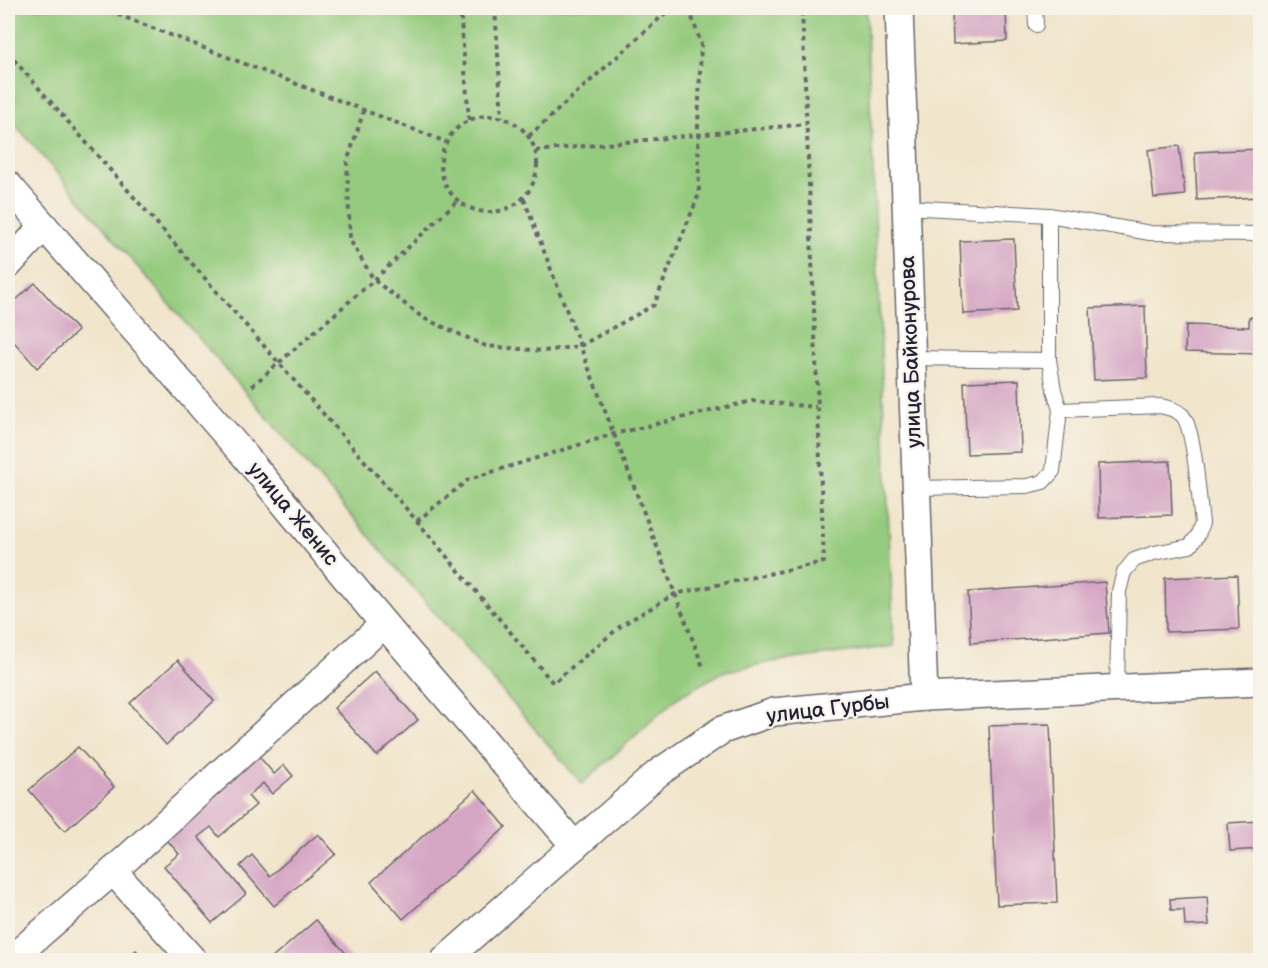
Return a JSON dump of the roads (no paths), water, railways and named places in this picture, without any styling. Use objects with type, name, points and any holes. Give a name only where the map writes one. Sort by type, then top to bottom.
[{"type":"street","name":"улица Байконурова","points":[[899,8],[924,697]]},
{"type":"street","name":"улица Женис","points":[[8,185],[245,456],[384,624],[575,846]]},
{"type":"street","points":[[8,265],[44,226]]},
{"type":"street","points":[[10,960],[113,871],[384,624]]},
{"type":"street","name":"улица Гурбы","points":[[444,960],[657,773],[722,730],[774,712],[924,697],[1260,682]]},
{"type":"street","points":[[113,871],[193,960]]},
{"type":"lane","points":[[1035,8],[1036,25]]},
{"type":"lane","points":[[906,207],[1049,215],[1150,233],[1260,234]]},
{"type":"lane","points":[[916,488],[1027,486],[1043,483],[1053,471],[1060,410],[1049,360],[1049,215]]},
{"type":"lane","points":[[911,358],[1049,360]]},
{"type":"lane","points":[[1060,410],[1160,405],[1184,416],[1190,432],[1202,523],[1198,535],[1190,546],[1154,553],[1134,560],[1124,572],[1119,591],[1117,689]]}]
